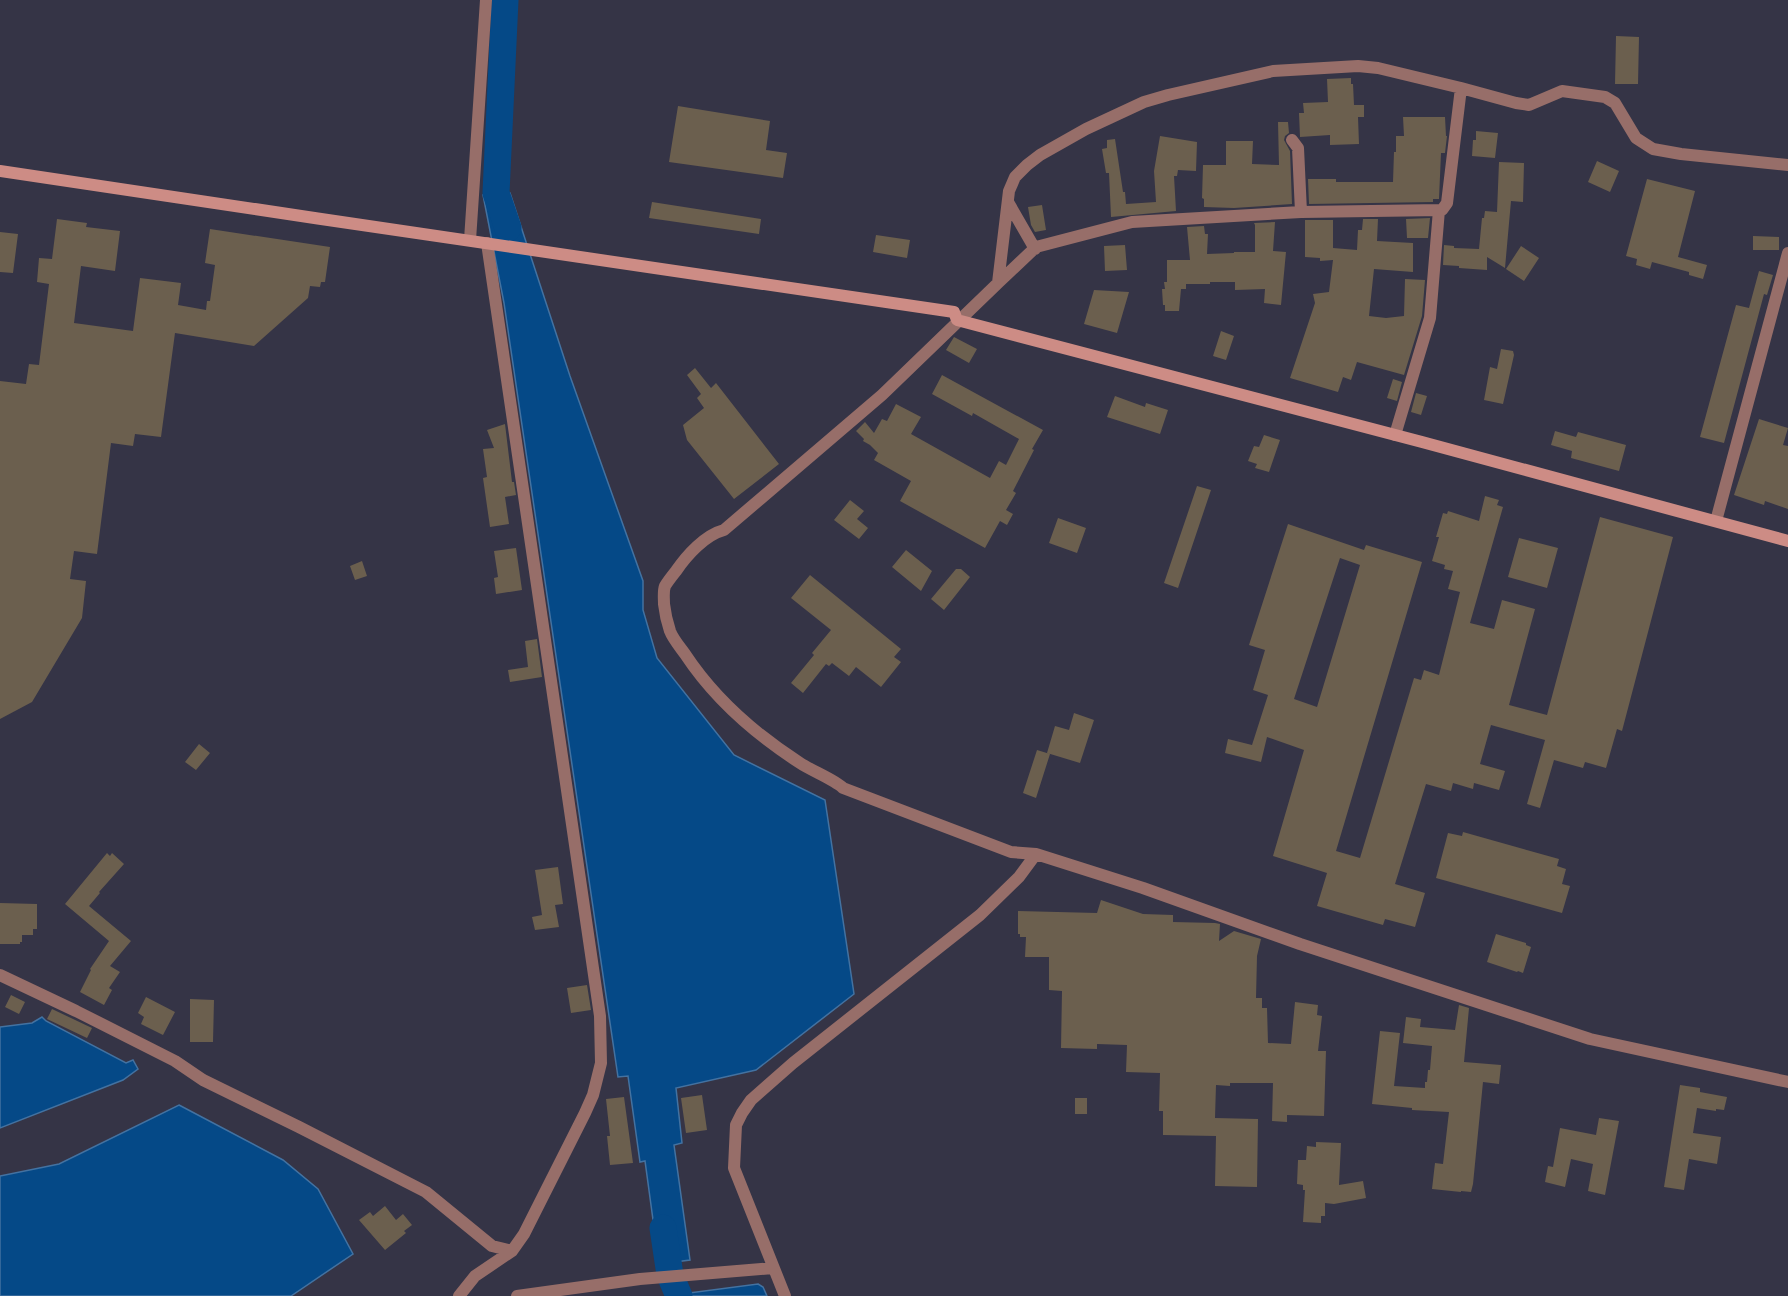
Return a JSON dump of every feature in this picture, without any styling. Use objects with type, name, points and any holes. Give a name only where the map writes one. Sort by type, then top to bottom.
[{"type":"street","points":[[470,240],[486,0]]},
{"type":"street","points":[[998,283],[1009,191],[1016,177],[1040,155],[1144,102],[1274,71],[1358,66],[1378,68],[1529,105],[1562,91],[1605,97],[1615,103],[1636,138],[1653,149],[1788,165]]},
{"type":"street","points":[[1461,88],[1447,203],[1442,210],[1301,212],[1132,222],[1035,249],[957,320],[882,394],[724,530],[716,532],[681,563],[664,587],[665,614],[671,633],[690,662],[719,697],[743,720],[801,764],[843,788],[1011,852],[1036,854],[1143,888],[1300,944],[1590,1040],[1788,1082]]},
{"type":"street","points":[[1292,140],[1298,148],[1301,212]]},
{"type":"street","points":[[0,171],[470,240],[542,253],[954,312],[957,320]]},
{"type":"street","points":[[1008,202],[1035,249]]},
{"type":"street","points":[[1395,435],[1430,318],[1439,210]]},
{"type":"street","points":[[459,1296],[476,1276],[512,1251],[524,1234],[593,1095],[601,1063],[602,1047],[600,1016],[489,244]]},
{"type":"street","points":[[1716,521],[1788,253]]},
{"type":"street","points":[[957,320],[1788,540]]},
{"type":"street","points":[[785,1296],[734,1168],[736,1125],[742,1113],[751,1100],[793,1064],[980,915],[1019,877],[1036,854]]},
{"type":"street","points":[[0,975],[165,1056],[203,1080],[426,1192],[492,1246],[512,1251]]},
{"type":"street","points":[[518,1296],[640,1279],[773,1268]]},
{"type":"water","points":[[510,193],[570,376],[643,581],[643,610],[657,658],[734,755],[825,800],[854,994],[756,1070],[676,1088],[682,1143],[674,1145],[690,1260],[659,1264],[645,1161],[640,1162],[628,1076],[618,1077],[504,303],[483,195]]},
{"type":"water","points":[[42,1017],[126,1063],[133,1060],[138,1069],[123,1080],[0,1128],[0,1027],[32,1023]]},
{"type":"water","points":[[179,1105],[283,1160],[318,1189],[353,1254],[291,1296],[0,1296],[0,1176],[59,1164]]},
{"type":"water","points":[[758,1284],[763,1287],[767,1296],[666,1296]]},
{"type":"building","points":[[1616,36],[1639,37],[1638,84],[1615,84]]},
{"type":"building","points":[[1351,78],[1354,105],[1364,105],[1364,117],[1358,117],[1359,144],[1330,145],[1330,135],[1300,137],[1299,113],[1304,113],[1303,103],[1328,102],[1327,79]]},
{"type":"building","points":[[678,106],[770,121],[766,150],[787,153],[783,178],[669,162]]},
{"type":"building","points":[[1403,117],[1445,117],[1447,136],[1445,153],[1441,153],[1439,199],[1433,199],[1433,202],[1309,204],[1308,179],[1336,179],[1336,182],[1393,182],[1396,136],[1404,136]]},
{"type":"building","points":[[1278,122],[1288,122],[1289,133],[1284,140],[1290,151],[1292,204],[1234,208],[1204,207],[1203,165],[1226,165],[1226,141],[1253,141],[1252,164],[1279,165]]},
{"type":"building","points":[[1476,131],[1498,133],[1495,158],[1472,156]]},
{"type":"building","points":[[1160,136],[1197,142],[1196,171],[1178,170],[1177,176],[1174,176],[1176,211],[1111,217],[1109,173],[1106,173],[1102,149],[1107,148],[1107,140],[1115,139],[1126,204],[1156,202],[1154,171]]},
{"type":"building","points":[[1597,161],[1619,171],[1610,192],[1588,182]]},
{"type":"building","points":[[1499,162],[1524,163],[1523,202],[1511,201],[1505,268],[1487,257],[1487,270],[1443,265],[1444,245],[1454,246],[1454,248],[1479,249],[1482,218],[1484,218],[1485,211],[1497,212]]},
{"type":"building","points":[[1647,179],[1695,191],[1678,257],[1707,265],[1703,279],[1689,275],[1689,272],[1652,262],[1650,269],[1636,265],[1637,259],[1626,256]]},
{"type":"building","points":[[652,202],[761,219],[759,234],[649,218]]},
{"type":"building","points":[[1042,205],[1046,230],[1035,232],[1031,225],[1028,207]]},
{"type":"building","points":[[1430,218],[1428,238],[1407,238],[1406,219]]},
{"type":"building","points":[[57,219],[87,223],[86,227],[120,231],[115,271],[81,266],[74,323],[133,331],[140,278],[181,283],[178,305],[206,310],[207,301],[210,301],[215,265],[205,263],[210,229],[330,247],[325,282],[321,282],[320,287],[310,286],[308,298],[254,346],[175,333],[161,437],[135,434],[133,446],[111,443],[97,554],[74,551],[70,579],[86,581],[82,618],[32,702],[0,719],[0,381],[26,384],[29,364],[39,365],[49,284],[37,282],[39,258],[52,259]]},
{"type":"building","points":[[1363,219],[1378,219],[1377,241],[1413,243],[1413,272],[1374,269],[1369,316],[1386,318],[1404,316],[1405,279],[1425,280],[1422,316],[1404,375],[1357,362],[1351,380],[1343,377],[1338,392],[1290,378],[1315,303],[1313,294],[1329,292],[1333,260],[1320,261],[1320,258],[1305,257],[1305,220],[1333,220],[1333,248],[1357,250],[1358,230],[1362,230]]},
{"type":"building","points":[[1275,222],[1273,251],[1286,252],[1281,305],[1264,303],[1265,289],[1235,290],[1235,282],[1210,282],[1210,284],[1186,284],[1186,289],[1181,289],[1179,311],[1165,311],[1162,289],[1165,289],[1164,282],[1167,282],[1167,260],[1190,260],[1187,227],[1204,226],[1205,234],[1208,234],[1207,254],[1255,252],[1254,223]]},
{"type":"building","points":[[0,232],[18,234],[13,273],[0,272]]},
{"type":"building","points":[[876,235],[910,240],[907,258],[873,252]]},
{"type":"building","points":[[1753,236],[1779,237],[1779,250],[1753,250]]},
{"type":"building","points":[[1125,245],[1127,270],[1105,271],[1104,246]]},
{"type":"building","points":[[1521,246],[1539,258],[1524,281],[1506,269]]},
{"type":"building","points":[[1759,271],[1773,275],[1767,295],[1764,294],[1724,443],[1700,437],[1736,305],[1749,308]]},
{"type":"building","points":[[1094,290],[1129,292],[1117,333],[1084,324]]},
{"type":"building","points":[[1221,331],[1234,336],[1226,360],[1213,356]]},
{"type":"building","points":[[954,337],[977,349],[969,363],[946,350]]},
{"type":"building","points":[[1501,349],[1513,351],[1514,355],[1503,404],[1484,400],[1490,367],[1497,369]]},
{"type":"building","points":[[695,368],[711,388],[716,383],[779,464],[734,499],[687,440],[683,425],[704,408],[697,398],[701,394],[687,375]]},
{"type":"building","points":[[942,375],[1043,430],[1032,449],[1034,450],[1013,491],[1016,493],[1006,510],[1013,514],[1007,525],[1000,521],[985,548],[900,501],[911,481],[874,460],[878,453],[863,441],[864,439],[856,431],[865,422],[874,433],[882,419],[887,421],[896,404],[921,417],[911,434],[990,478],[999,461],[1006,465],[1019,439],[973,413],[972,416],[932,394]]},
{"type":"building","points":[[1393,379],[1402,382],[1397,401],[1387,398]]},
{"type":"building","points":[[1416,393],[1427,396],[1421,415],[1411,412]]},
{"type":"building","points":[[1115,396],[1145,407],[1146,403],[1168,410],[1160,434],[1107,417]]},
{"type":"building","points":[[1759,419],[1788,428],[1783,445],[1788,446],[1788,509],[1765,501],[1764,505],[1734,495]]},
{"type":"building","points":[[505,424],[512,482],[514,482],[516,495],[505,497],[509,524],[490,527],[483,478],[487,477],[483,449],[494,448],[487,430]]},
{"type":"building","points":[[1555,431],[1576,437],[1578,432],[1626,445],[1619,471],[1571,458],[1572,451],[1551,445]]},
{"type":"building","points":[[1264,435],[1280,440],[1269,472],[1255,468],[1257,464],[1248,461],[1254,446],[1259,447]]},
{"type":"building","points":[[1197,486],[1211,490],[1178,588],[1164,583]]},
{"type":"building","points":[[1485,496],[1499,500],[1497,505],[1503,507],[1470,623],[1494,629],[1502,600],[1535,609],[1509,705],[1547,715],[1600,517],[1673,537],[1622,731],[1617,729],[1606,768],[1585,762],[1583,768],[1554,760],[1540,808],[1527,804],[1545,740],[1491,725],[1480,764],[1505,771],[1499,790],[1474,783],[1473,789],[1453,783],[1451,791],[1426,784],[1395,884],[1425,893],[1415,927],[1385,919],[1383,925],[1317,906],[1327,873],[1273,856],[1304,750],[1267,737],[1261,762],[1225,753],[1228,739],[1252,745],[1268,695],[1253,690],[1265,650],[1249,645],[1288,524],[1364,550],[1366,545],[1422,562],[1336,851],[1360,858],[1414,678],[1421,680],[1424,670],[1439,675],[1460,592],[1448,589],[1453,571],[1444,569],[1445,565],[1432,561],[1443,513],[1447,514],[1448,511],[1479,521]],"holes":[[[1340,558],[1360,565],[1317,707],[1294,699]]]},
{"type":"building","points":[[850,500],[864,511],[857,519],[868,528],[859,539],[834,520]]},
{"type":"building","points":[[1058,518],[1086,528],[1077,553],[1049,543]]},
{"type":"building","points":[[1519,538],[1558,548],[1547,588],[1508,577]]},
{"type":"building","points":[[516,548],[522,590],[496,594],[494,578],[498,577],[494,551]]},
{"type":"building","points":[[906,550],[932,571],[921,591],[892,567]]},
{"type":"building","points":[[362,561],[367,576],[355,580],[350,566]]},
{"type":"building","points":[[956,569],[961,569],[970,577],[944,610],[931,599]]},
{"type":"building","points":[[810,575],[901,649],[894,657],[901,662],[881,687],[856,667],[849,676],[832,663],[829,666],[826,664],[803,693],[791,683],[831,630],[791,598]]},
{"type":"building","points":[[537,639],[542,677],[510,682],[508,670],[528,667],[525,641]]},
{"type":"building","points":[[1074,713],[1094,720],[1080,763],[1047,753],[1055,726],[1069,730]]},
{"type":"building","points":[[199,744],[210,753],[196,770],[185,762]]},
{"type":"building","points":[[1037,750],[1050,754],[1036,798],[1023,793]]},
{"type":"building","points":[[1463,832],[1559,859],[1557,866],[1566,869],[1562,884],[1570,886],[1562,913],[1436,878],[1448,833],[1462,836]]},
{"type":"building","points":[[107,853],[110,856],[112,853],[124,864],[89,906],[131,941],[110,966],[120,972],[109,988],[112,990],[104,1005],[80,992],[90,969],[109,941],[65,904]]},
{"type":"building","points":[[558,867],[563,904],[555,905],[559,927],[535,930],[532,917],[542,915],[535,870]]},
{"type":"building","points":[[1101,900],[1143,914],[1173,915],[1173,922],[1220,924],[1219,941],[1234,931],[1261,939],[1257,956],[1256,998],[1262,998],[1262,1008],[1267,1008],[1268,1043],[1291,1044],[1295,1002],[1318,1005],[1317,1015],[1322,1016],[1318,1051],[1326,1051],[1324,1116],[1287,1115],[1287,1122],[1272,1121],[1273,1083],[1216,1085],[1215,1118],[1258,1119],[1257,1187],[1215,1186],[1216,1136],[1163,1135],[1163,1111],[1159,1111],[1160,1073],[1126,1072],[1127,1045],[1097,1044],[1097,1049],[1061,1048],[1062,991],[1049,990],[1049,957],[1025,957],[1026,937],[1020,937],[1018,934],[1018,911],[1097,913]]},
{"type":"building","points":[[0,903],[37,904],[37,929],[33,929],[33,935],[22,935],[20,944],[0,944]]},
{"type":"building","points":[[1496,934],[1526,943],[1531,947],[1523,973],[1487,962]]},
{"type":"building","points":[[587,985],[591,1010],[571,1013],[567,988]]},
{"type":"building","points":[[11,995],[25,1002],[19,1014],[5,1007]]},
{"type":"building","points":[[146,997],[175,1012],[163,1035],[141,1024],[144,1017],[138,1013]]},
{"type":"building","points":[[190,999],[214,1000],[213,1042],[190,1042]]},
{"type":"building","points":[[1459,1005],[1469,1008],[1464,1062],[1501,1065],[1499,1084],[1483,1082],[1471,1192],[1432,1189],[1435,1163],[1443,1164],[1449,1112],[1412,1110],[1412,1108],[1372,1104],[1380,1031],[1400,1033],[1394,1086],[1425,1088],[1428,1070],[1430,1070],[1432,1046],[1403,1043],[1406,1017],[1421,1019],[1420,1027],[1455,1030]]},
{"type":"building","points":[[52,1009],[92,1028],[87,1038],[47,1019]]},
{"type":"building","points":[[1680,1085],[1700,1088],[1700,1092],[1727,1097],[1724,1110],[1697,1108],[1693,1133],[1721,1137],[1717,1164],[1689,1159],[1684,1190],[1664,1187]]},
{"type":"building","points":[[702,1095],[707,1130],[686,1133],[681,1098]]},
{"type":"building","points":[[624,1097],[633,1163],[610,1165],[606,1099]]},
{"type":"building","points":[[1075,1098],[1087,1098],[1087,1114],[1075,1114]]},
{"type":"building","points":[[1599,1118],[1619,1121],[1605,1195],[1588,1191],[1593,1164],[1571,1159],[1565,1187],[1545,1182],[1548,1166],[1553,1167],[1560,1128],[1596,1135]]},
{"type":"building","points":[[1316,1142],[1341,1143],[1339,1185],[1363,1181],[1366,1198],[1334,1204],[1325,1203],[1325,1216],[1321,1216],[1321,1223],[1303,1222],[1305,1190],[1303,1190],[1303,1185],[1297,1184],[1298,1160],[1306,1160],[1307,1146],[1316,1147]]},
{"type":"building","points":[[385,1206],[396,1220],[403,1214],[412,1225],[385,1250],[359,1220],[370,1212],[373,1216]]},
{"type":"waterway","points":[[505,0],[496,193],[508,228]]},
{"type":"waterway","points":[[663,1228],[670,1275],[679,1296]]}]
